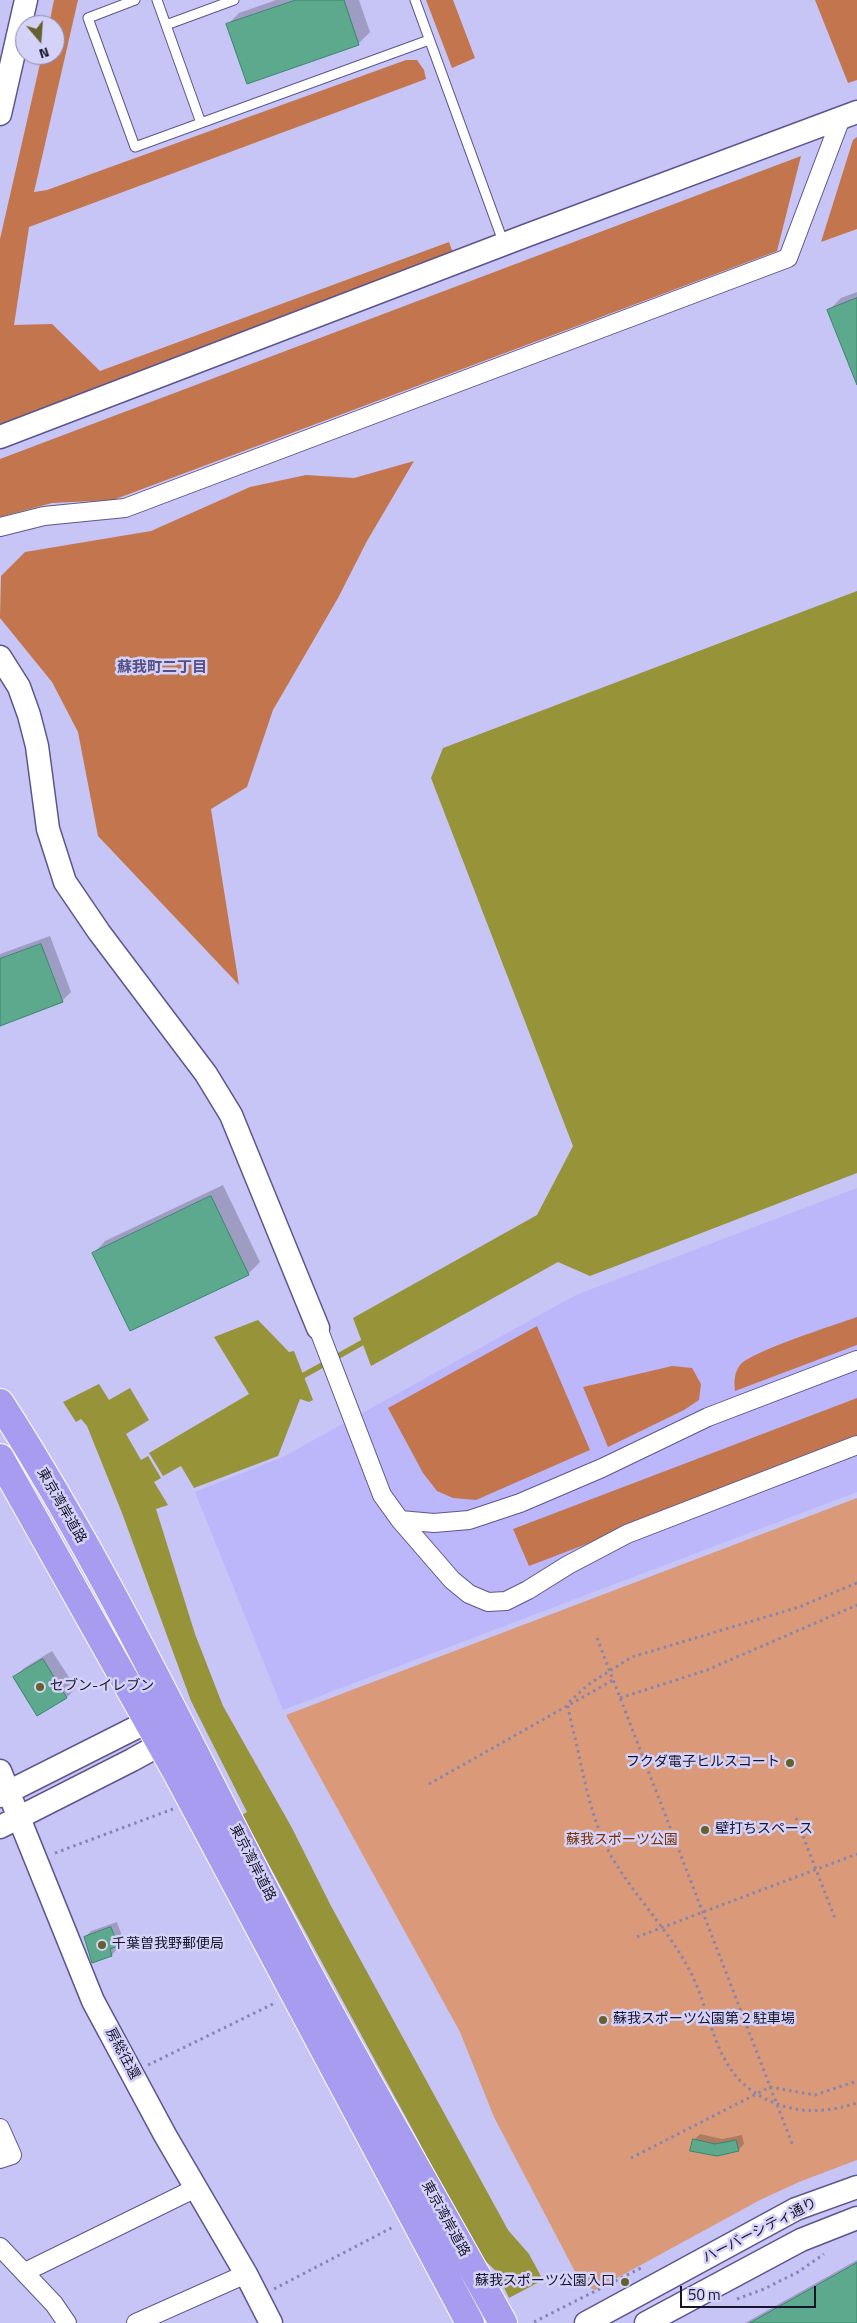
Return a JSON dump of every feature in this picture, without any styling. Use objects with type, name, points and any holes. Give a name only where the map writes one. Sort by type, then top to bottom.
[{"type":"highway","name":"東京湾岸道路","points":[[0,1404],[75,1529],[179,1722],[323,2002],[503,2323]]},
{"type":"highway","name":"東京湾岸道路","points":[[0,1458],[192,1801],[470,2323]]},
{"type":"street","points":[[0,114],[26,0]]},
{"type":"street","points":[[0,437],[504,244],[849,115]]},
{"type":"street","points":[[0,527],[44,516],[126,508],[788,258],[849,115]]},
{"type":"street","points":[[0,657],[19,687],[29,715],[37,746],[48,828],[65,882],[94,926],[206,1074],[231,1115],[344,1393],[382,1495],[400,1520],[452,1580],[469,1594],[488,1602],[506,1601],[627,1534],[857,1445]]},
{"type":"street","points":[[400,1520],[434,1523],[469,1520],[520,1503],[602,1468],[708,1417],[857,1360]]},
{"type":"street","points":[[5,1793],[179,1722]]},
{"type":"street","points":[[10,1822],[154,1732]]},
{"type":"street","name":"房総往還","points":[[0,1771],[10,1822],[36,1860],[93,2000],[196,2188],[246,2274],[271,2323]]},
{"type":"street","points":[[0,2128],[12,2154],[0,2159]]},
{"type":"street","name":"ハーバーシティ通り","points":[[586,2323],[796,2209],[857,2187]]},
{"type":"street","points":[[25,2272],[196,2188]]},
{"type":"street","name":"ハーバーシティ通り","points":[[646,2323],[801,2240],[857,2218]]},
{"type":"street","points":[[0,2246],[54,2304],[68,2323]]},
{"type":"street","points":[[136,2323],[246,2274]]},
{"type":"lane","points":[[135,0],[88,18],[136,147],[429,40]]},
{"type":"lane","points":[[157,0],[201,123]]},
{"type":"lane","points":[[166,25],[234,0]]},
{"type":"lane","points":[[415,0],[504,244]]},
{"type":"path","points":[[857,1583],[799,1607],[642,1654],[609,1670],[589,1684],[570,1701],[568,1706],[586,1792],[595,1821],[614,1860],[662,1927],[692,1975],[722,2055],[729,2068],[738,2079],[777,2105],[810,2112],[840,2109],[857,2103]]},
{"type":"path","points":[[620,1698],[707,1670],[857,1605]]},
{"type":"path","points":[[597,1638],[793,2146]]},
{"type":"path","points":[[429,1784],[613,1680]]},
{"type":"path","points":[[36,1860],[192,1801]]},
{"type":"path","points":[[796,1818],[836,1921]]},
{"type":"path","points":[[637,1937],[857,1854]]},
{"type":"path","points":[[132,2073],[294,1994]]},
{"type":"path","points":[[631,2158],[770,2087],[815,2095],[857,2081]]},
{"type":"path","points":[[258,2297],[413,2214]]},
{"type":"path","points":[[731,2302],[798,2272],[828,2251]]},
{"type":"shaded area","points":[[54,0],[78,0],[65,57],[65,15],[51,15]]},
{"type":"shaded area","points":[[426,0],[453,0],[475,58],[452,68]]},
{"type":"shaded area","points":[[815,0],[857,0],[857,80],[848,83]]},
{"type":"shaded area","points":[[406,60],[417,60],[424,70],[426,79],[29,227],[14,325],[52,324],[100,371],[449,242],[454,256],[0,428],[0,239],[40,65],[63,65],[34,192],[47,190]]},
{"type":"shaded area","points":[[857,137],[857,229],[821,242],[853,140]]},
{"type":"shaded area","points":[[801,156],[777,251],[113,500],[52,503],[0,517],[0,459]]},
{"type":"shaded area","points":[[414,461],[273,710],[247,787],[211,809],[239,985],[98,836],[78,732],[52,682],[0,618],[1,576],[25,552],[151,531],[250,487],[306,475],[354,478]]},
{"type":"shaded area","points":[[857,591],[857,1173],[590,1276],[558,1262],[371,1366],[353,1318],[537,1215],[573,1146],[431,778],[443,748]]},
{"type":"shaded area","points":[[857,1188],[857,1492],[283,1710],[195,1492],[283,1457],[576,1295]]},
{"type":"shaded area","points":[[857,1317],[857,1345],[735,1391],[737,1371],[740,1365],[748,1359],[776,1346]]},
{"type":"shaded area","points":[[258,1320],[289,1352],[294,1351],[313,1400],[309,1402],[300,1399],[278,1456],[194,1488],[181,1466],[163,1476],[149,1453],[249,1394],[214,1337]]},
{"type":"shaded area","points":[[537,1326],[590,1450],[476,1500],[453,1498],[437,1491],[423,1473],[388,1408]]},
{"type":"shaded area","points":[[672,1366],[692,1368],[701,1384],[699,1400],[684,1410],[608,1447],[583,1387]]},
{"type":"shaded area","points":[[99,1384],[109,1400],[130,1388],[149,1420],[126,1434],[141,1460],[148,1456],[161,1478],[154,1482],[168,1505],[156,1509],[195,1634],[223,1706],[292,1828],[331,1906],[508,2230],[529,2254],[543,2280],[509,2298],[497,2272],[477,2253],[415,2134],[242,1815],[247,1812],[191,1701],[122,1513],[87,1426],[81,1419],[76,1422],[63,1402]]},
{"type":"shaded area","points":[[857,1398],[857,1441],[529,1566],[513,1529]]},
{"type":"green space","name":"蘇我スポーツ公園","points":[[857,1498],[857,2160],[799,2182],[760,2200],[595,2290],[582,2285],[494,2117],[460,2032],[286,1715]]},
{"type":"building","points":[[296,0],[344,0],[359,45],[247,84],[226,24]]},
{"type":"building","points":[[857,298],[857,385],[827,310]]},
{"type":"building","points":[[41,944],[63,1002],[0,1026],[0,959]]},
{"type":"building","points":[[211,1196],[249,1275],[130,1331],[92,1253]]},
{"type":"building","name":"セブン-イレブン","points":[[43,1659],[67,1698],[37,1716],[13,1677]]},
{"type":"building","points":[[111,1927],[118,1946],[110,1949],[112,1956],[92,1963],[84,1937]]},
{"type":"building","points":[[693,2139],[715,2144],[736,2140],[739,2151],[717,2156],[690,2151]]},
{"type":"building","points":[[857,2263],[857,2323],[750,2323]]},
{"type":"waterway","points":[[299,1378],[367,1340]]},
{"type":"place","name":"セブン-イレブン","points":[[40,1687]]},
{"type":"place","name":"フクダ電子ヒルスコート","points":[[790,1763]]},
{"type":"place","name":"壁打ちスペース","points":[[705,1830]]},
{"type":"place","name":"千葉曽我野郵便局","points":[[102,1945]]},
{"type":"place","name":"蘇我スポーツ公園第２駐車場","points":[[603,2020]]},
{"type":"place","name":"蘇我スポーツ公園入口","points":[[625,2282]]},
{"type":"district","name":"蘇我町二丁目","points":[[162,668]]}]
